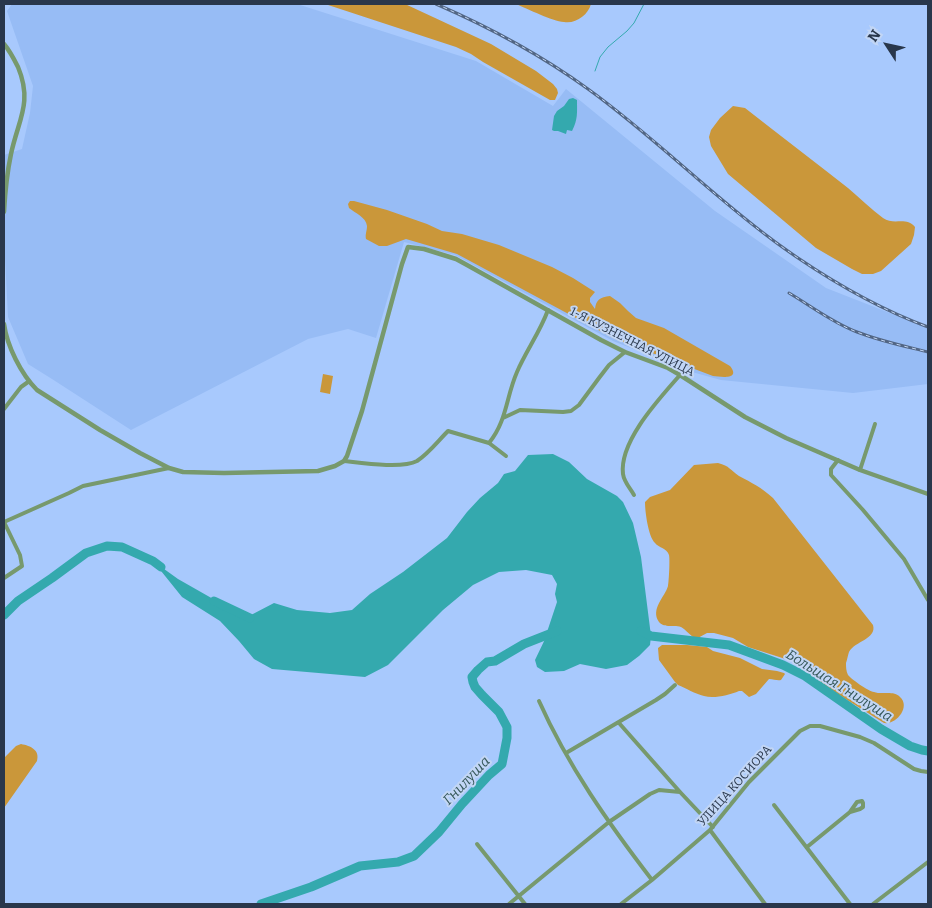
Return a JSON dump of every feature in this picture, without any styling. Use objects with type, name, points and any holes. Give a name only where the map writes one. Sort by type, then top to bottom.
[{"type":"street","points":[[4,44],[15,60],[21,74],[25,100],[8,167],[4,212]]},
{"type":"street","name":"1-Я КУЗНЕЧНАЯ УЛИЦА","points":[[344,461],[355,435],[398,275],[408,247],[424,249],[467,264],[625,352],[668,368],[745,417],[786,438],[860,470],[928,494]]},
{"type":"street","points":[[489,443],[496,434],[503,418],[517,372],[548,310]]},
{"type":"street","points":[[4,324],[6,337],[28,382],[36,390],[100,430],[169,468],[183,472],[318,470],[335,466],[344,461],[398,465],[415,462],[425,455],[448,431],[489,443],[506,456]]},
{"type":"street","points":[[503,418],[520,410],[563,412],[575,409],[580,405],[609,365],[625,352]]},
{"type":"street","points":[[634,495],[623,476],[624,459],[636,430],[680,375]]},
{"type":"street","points":[[4,409],[21,387],[28,382]]},
{"type":"street","points":[[860,470],[875,424]]},
{"type":"street","points":[[838,460],[830,469],[831,475],[864,510],[904,559],[928,600]]},
{"type":"street","points":[[4,578],[22,566],[20,556],[4,522],[83,486],[169,468]]},
{"type":"street","points":[[566,753],[619,723],[675,685]]},
{"type":"street","points":[[539,701],[551,728],[609,822],[652,880]]},
{"type":"street","points":[[619,723],[712,829],[765,904]]},
{"type":"street","name":"УЛИЦА КОСИОРА","points":[[621,904],[712,829],[749,782],[800,731],[810,726],[820,726],[874,743],[914,769],[928,772]]},
{"type":"street","points":[[509,904],[609,822],[655,791],[680,792]]},
{"type":"street","points":[[774,805],[850,904]]},
{"type":"street","points":[[807,847],[850,812]]},
{"type":"street","points":[[477,844],[525,904]]},
{"type":"street","points":[[873,904],[928,862]]},
{"type":"shaded area","points":[[12,4],[297,4],[476,61],[553,106],[566,89],[715,211],[826,288],[928,328],[928,384],[853,393],[721,380],[692,372],[613,341],[455,255],[404,242],[376,338],[348,329],[308,339],[131,430],[28,364],[8,317],[4,258],[4,155],[22,149],[30,113],[33,86],[7,11]]},
{"type":"shaded area","points":[[325,4],[405,4],[491,44],[536,71],[553,84],[558,93],[555,100],[550,100],[456,47]]},
{"type":"shaded area","points":[[516,4],[591,4],[581,18],[568,22],[553,19]]},
{"type":"shaded area","points":[[569,99],[577,100],[577,112],[572,131],[567,130],[566,134],[552,130],[554,116],[557,111]]},
{"type":"shaded area","points":[[733,106],[745,108],[848,188],[883,218],[891,221],[908,222],[915,227],[911,244],[881,271],[873,274],[862,274],[816,248],[728,174],[711,146],[709,137],[711,130]]},
{"type":"shaded area","points":[[350,201],[387,210],[442,231],[462,234],[499,245],[552,267],[595,292],[590,298],[590,302],[595,309],[596,303],[599,300],[610,296],[636,318],[664,328],[730,366],[733,374],[729,377],[713,376],[615,339],[457,254],[406,239],[387,246],[379,246],[366,239],[366,223],[349,208],[348,204]]},
{"type":"shaded area","points":[[323,374],[333,376],[330,394],[320,392]]},
{"type":"shaded area","points":[[553,454],[569,462],[587,479],[617,496],[623,502],[633,523],[641,557],[651,636],[650,645],[627,665],[606,669],[580,664],[564,671],[545,672],[537,667],[535,660],[547,635],[557,602],[555,594],[557,584],[552,575],[526,570],[499,572],[473,585],[443,610],[388,665],[365,677],[272,669],[254,659],[220,621],[182,597],[153,561],[178,579],[236,612],[251,615],[274,603],[297,610],[330,613],[352,610],[370,594],[403,572],[447,538],[480,498],[498,483],[504,474],[515,471],[528,455]]},
{"type":"shaded area","points":[[718,463],[728,467],[773,498],[873,625],[872,634],[849,652],[846,670],[850,677],[871,691],[891,693],[900,697],[903,701],[903,710],[893,721],[884,723],[827,687],[798,663],[748,647],[733,638],[714,633],[707,633],[696,639],[681,627],[667,626],[659,622],[656,612],[668,586],[669,555],[667,551],[657,545],[650,535],[645,502],[650,497],[670,490],[694,465]]},
{"type":"shaded area","points":[[662,645],[707,647],[713,651],[740,658],[762,669],[785,674],[781,680],[769,679],[756,694],[749,697],[742,691],[739,691],[717,697],[708,697],[697,694],[675,682],[659,660],[658,648]]},
{"type":"shaded area","points":[[21,744],[36,751],[37,761],[4,808],[4,758],[16,746]]},
{"type":"waterway","points":[[595,71],[600,57],[634,23],[644,4]]},
{"type":"waterway","name":"Большая Гнилуша","points":[[4,615],[18,601],[86,553],[107,546],[122,547],[153,561],[161,567]]},
{"type":"waterway","name":"Большая Гнилуша","points":[[214,601],[250,618]]},
{"type":"waterway","name":"Гнилуша","points":[[261,904],[311,887],[360,866],[398,862],[414,856],[439,832],[489,775],[502,764],[507,727],[499,712],[475,687],[472,677],[487,662],[495,661],[524,644],[557,631]]},
{"type":"waterway","name":"Большая Гнилуша","points":[[641,631],[651,636],[729,645],[783,665],[805,676],[881,729],[910,746],[928,751]]},
{"type":"railway","points":[[436,4],[514,42],[588,89],[635,125],[747,220],[813,268],[877,305],[928,327]]},
{"type":"railway","points":[[789,293],[848,328],[883,341],[928,352]]}]
